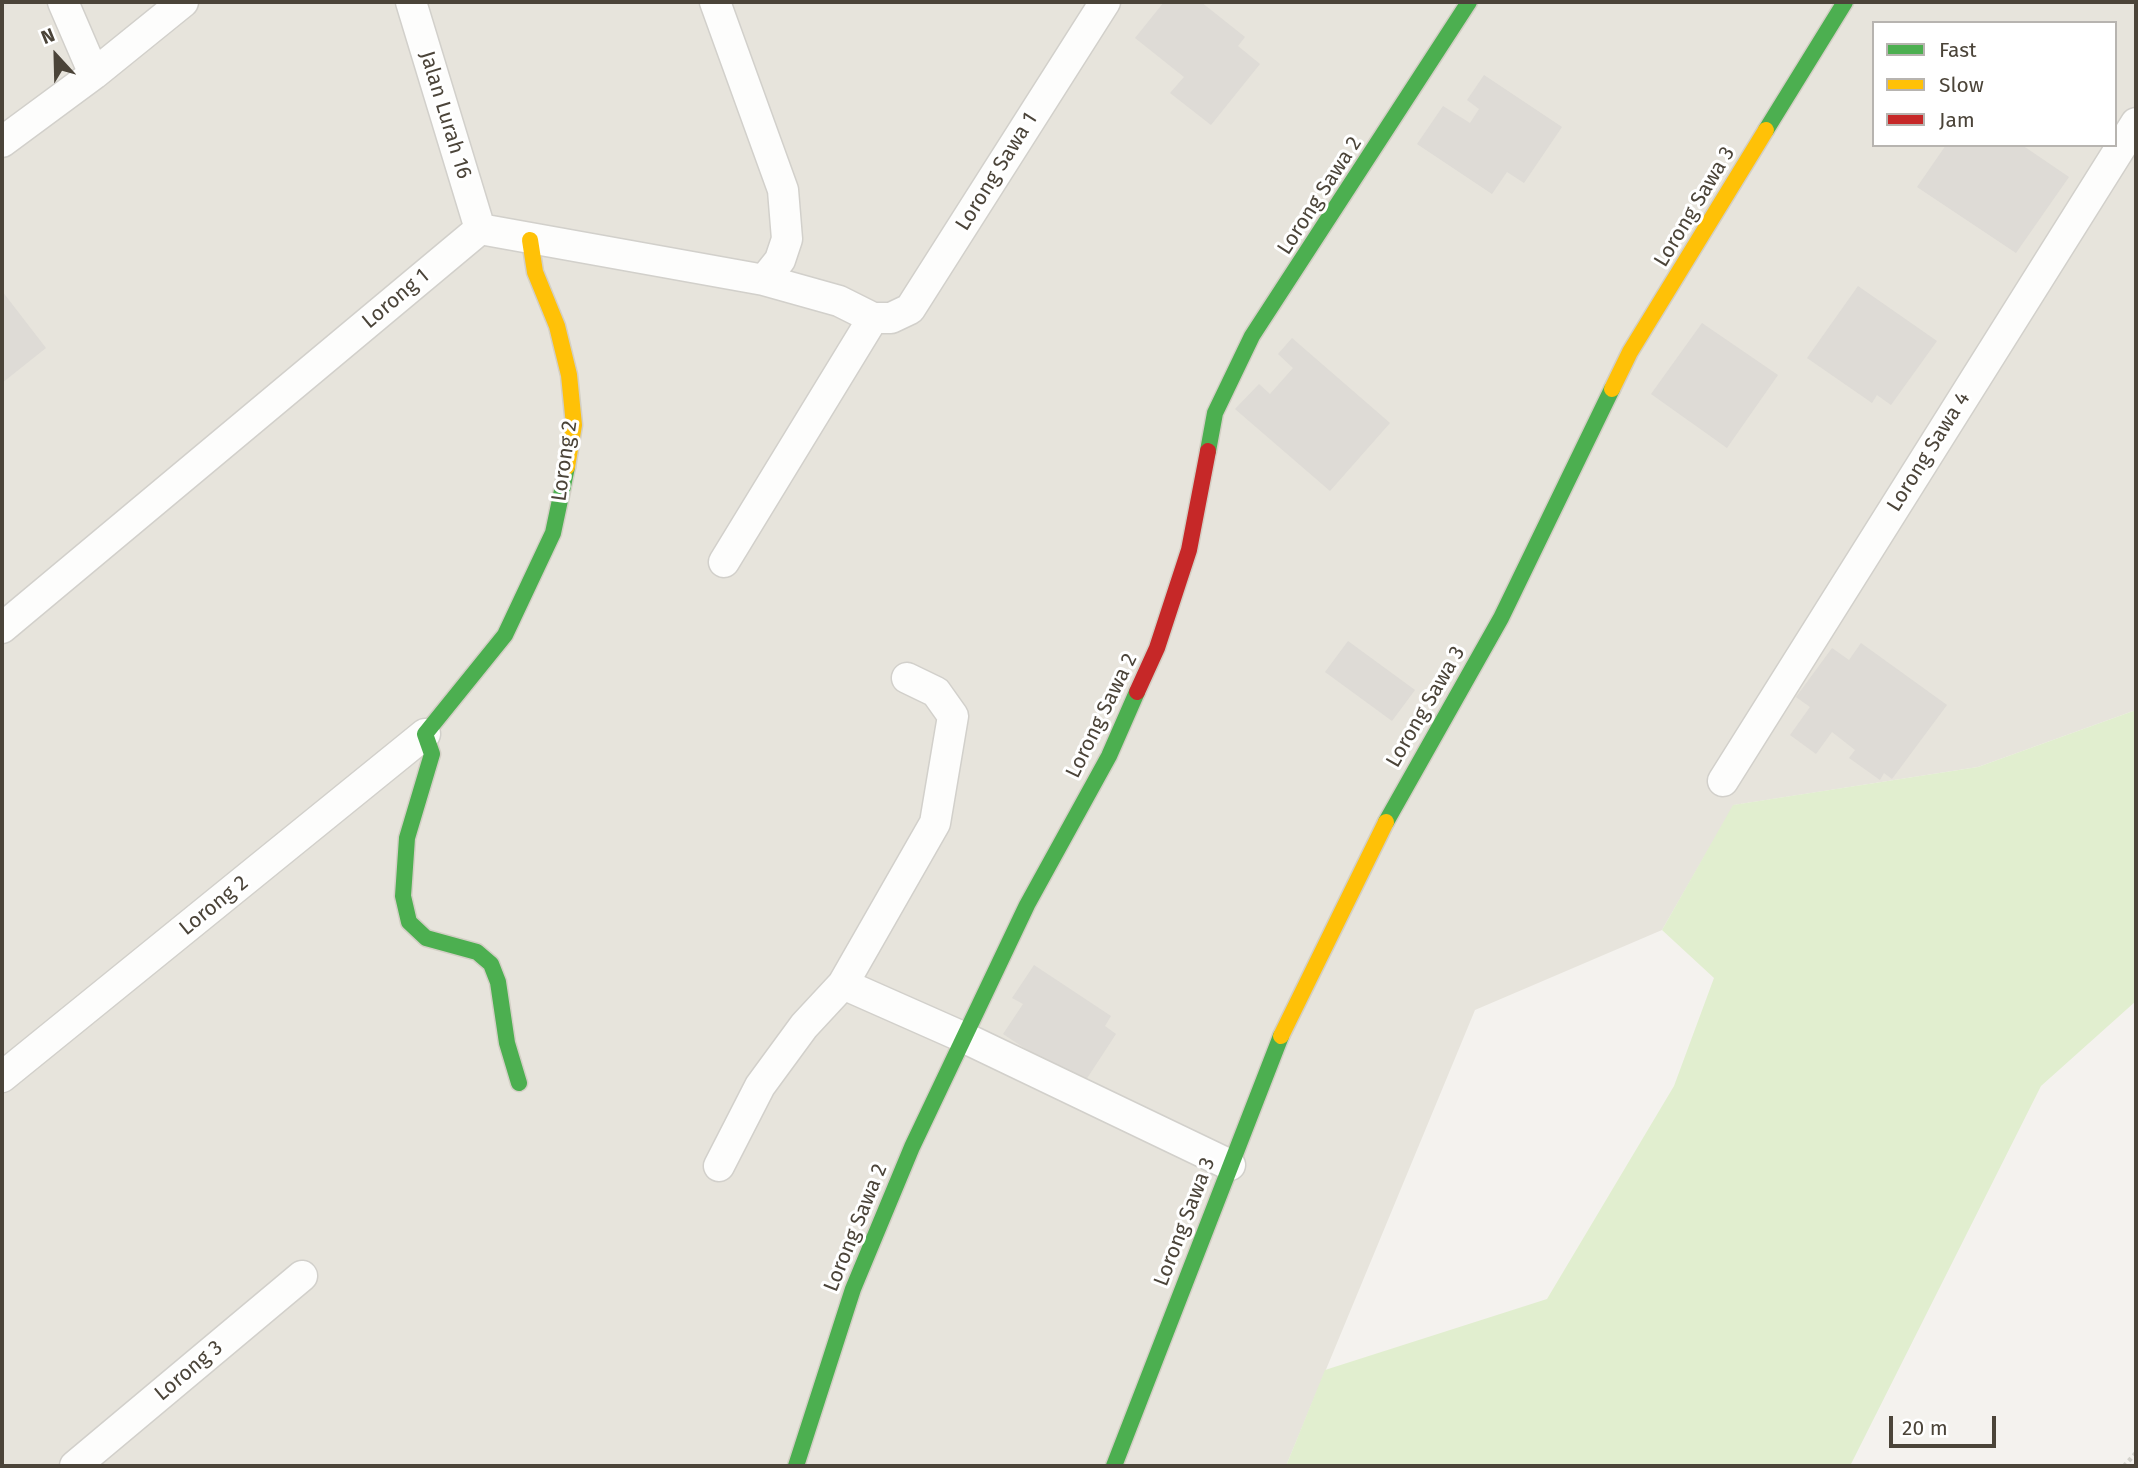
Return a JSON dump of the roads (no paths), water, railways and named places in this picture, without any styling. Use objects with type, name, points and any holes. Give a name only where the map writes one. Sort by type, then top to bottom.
[{"type":"street","points":[[63,2],[94,74]]},
{"type":"street","points":[[2,142],[94,74],[183,2]]},
{"type":"street","name":"Jalan Lurah 16","points":[[411,2],[480,229]]},
{"type":"street","points":[[715,2],[783,190],[787,239],[780,260],[764,280]]},
{"type":"street","name":"Lorong Sawa 1","points":[[873,318],[891,318],[910,309],[1105,2]]},
{"type":"street","name":"Lorong Sawa 2","points":[[796,1466],[852,1289],[912,1147],[1027,905],[1109,756],[1157,648],[1189,550],[1214,413],[1252,336],[1469,2]]},
{"type":"street","name":"Lorong Sawa 3","points":[[1114,1466],[1290,1013],[1389,816],[1501,618],[1630,352],[1844,2]]},
{"type":"street","name":"Lorong Sawa 4","points":[[1723,781],[2136,123]]},
{"type":"street","points":[[480,229],[764,280],[839,301],[873,318],[724,562]]},
{"type":"street","name":"Lorong 1","points":[[2,628],[480,229]]},
{"type":"street","name":"Lorong 2","points":[[2,1077],[425,734],[505,635],[554,533],[574,425],[563,350],[557,326],[535,272],[530,240]]},
{"type":"street","points":[[719,1166],[760,1086],[804,1026],[843,984],[935,823],[953,716],[936,692],[907,678]]},
{"type":"street","points":[[425,734],[432,754],[407,838],[403,896],[409,922],[426,938],[477,952],[491,964],[498,982],[507,1043],[519,1083]]},
{"type":"street","points":[[843,984],[965,1038],[1230,1165]]},
{"type":"street","name":"Lorong 3","points":[[75,1466],[302,1276]]}]
